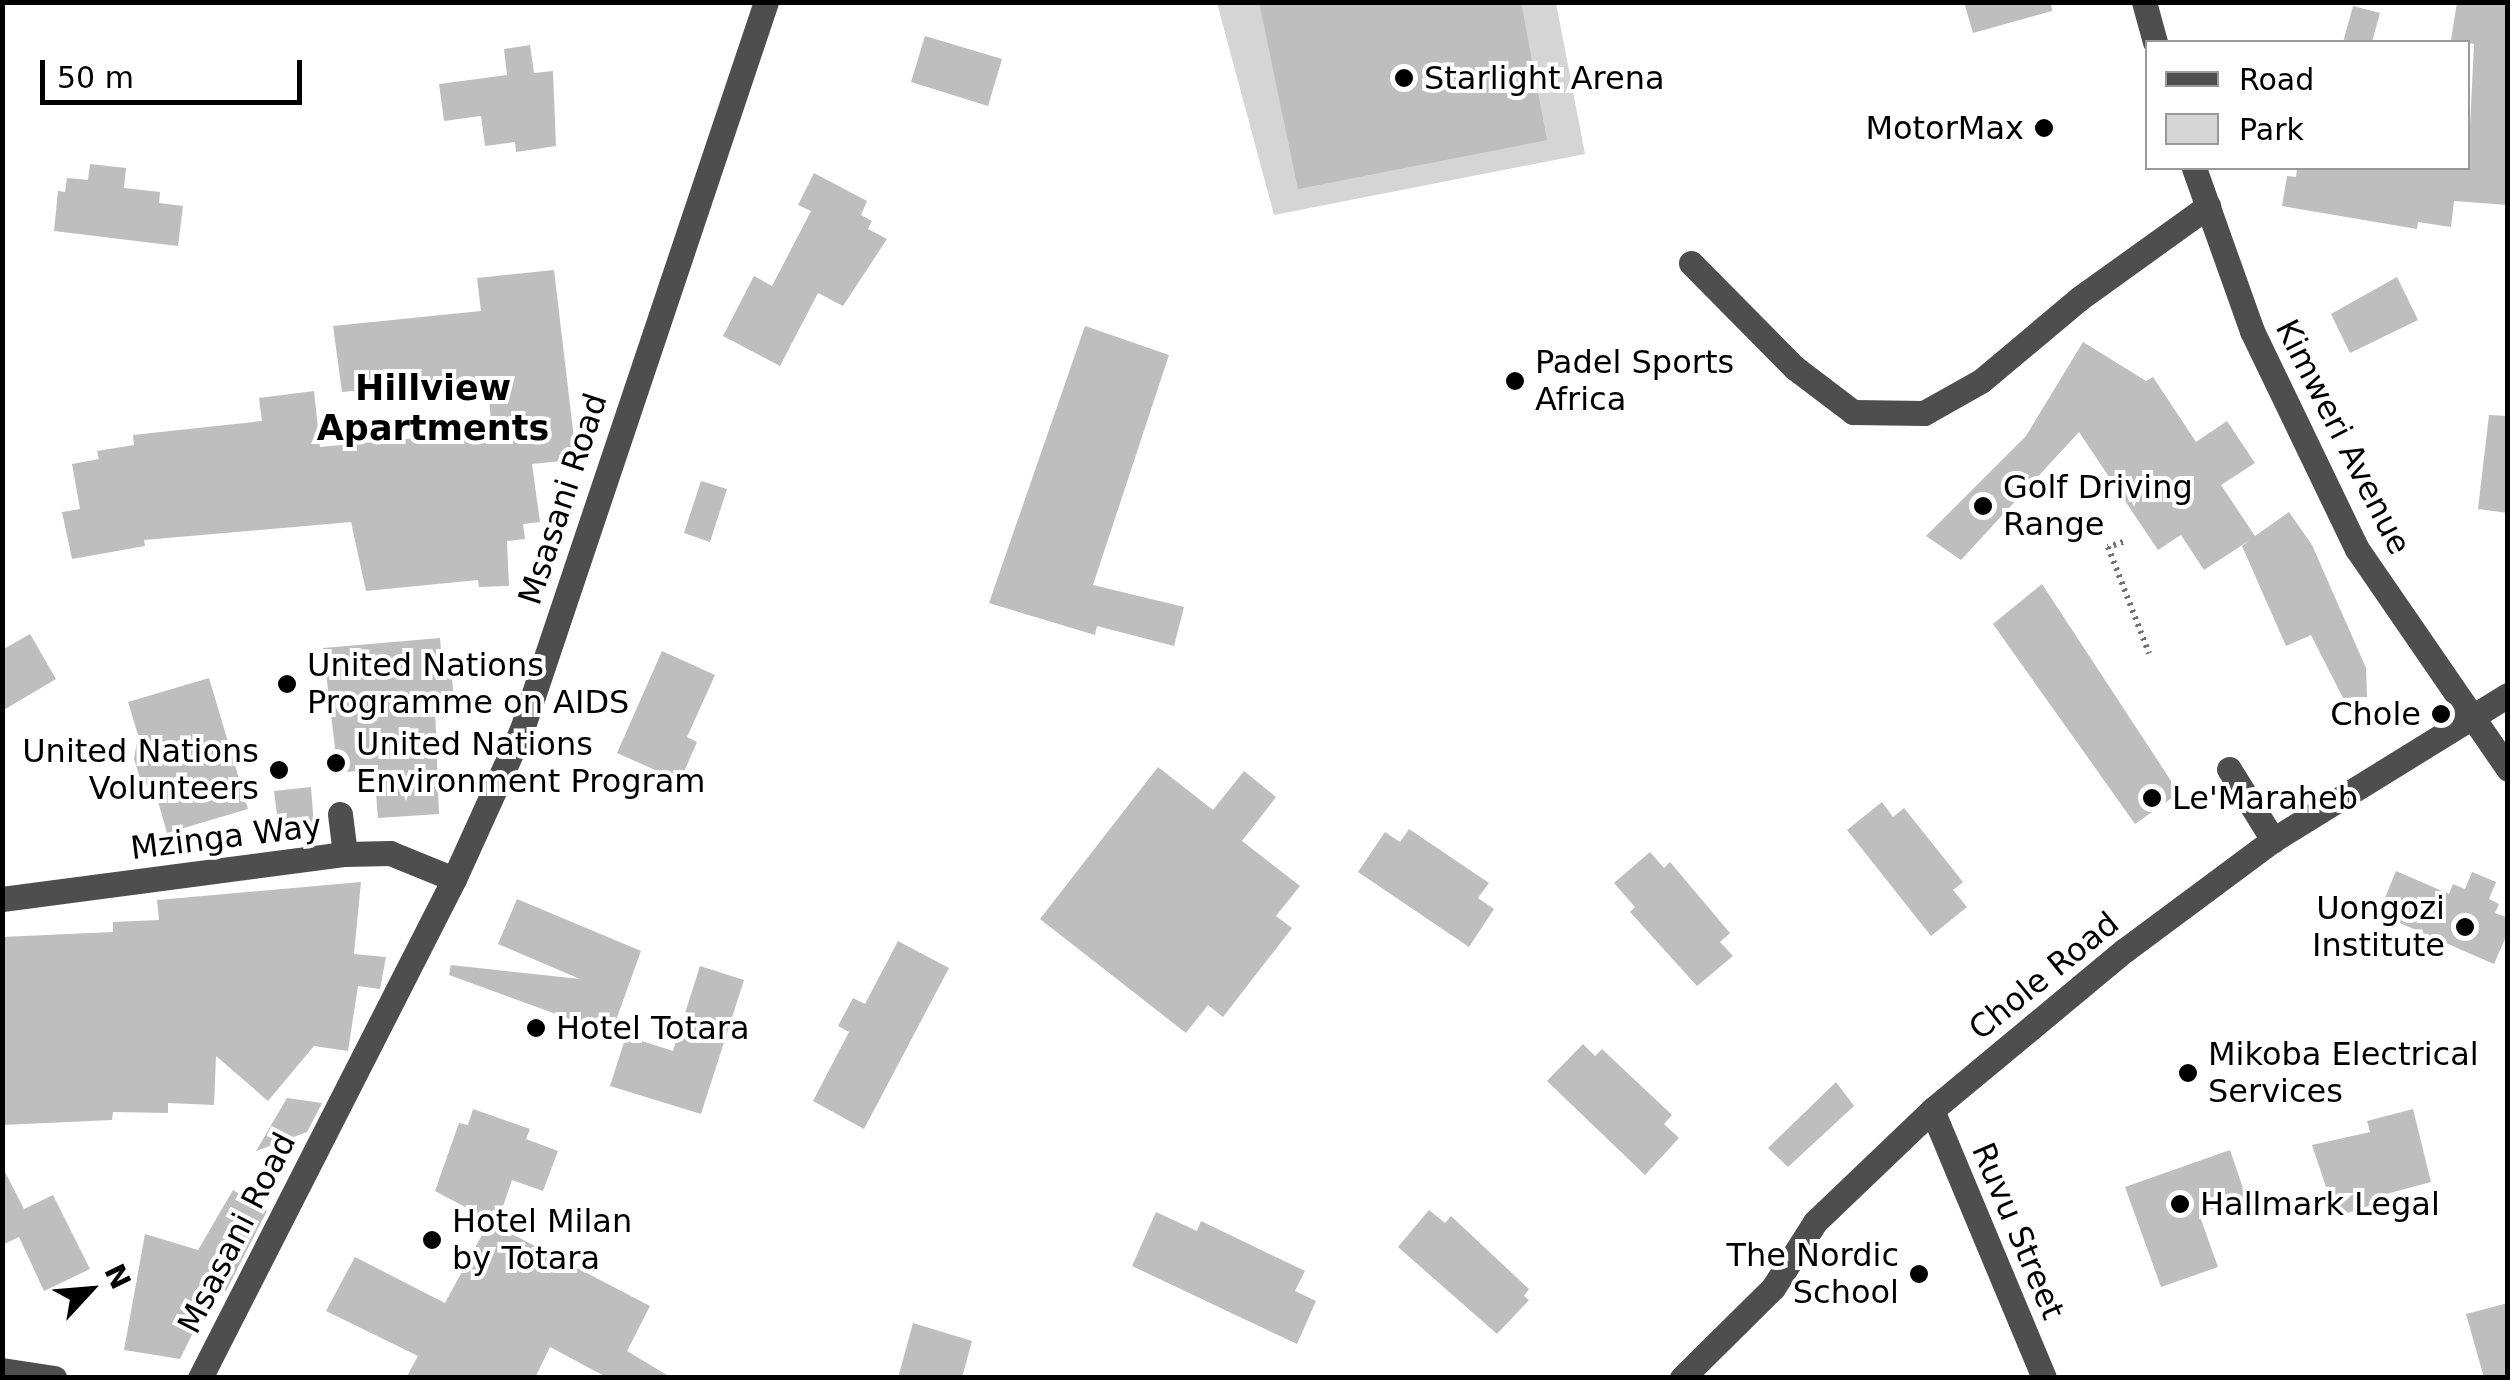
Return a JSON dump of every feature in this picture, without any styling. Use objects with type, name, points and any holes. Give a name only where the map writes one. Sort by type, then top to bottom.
[{"type":"street","name":"Msasani Road","points":[[200,1378],[454,879],[522,729],[766,2]]},
{"type":"street","points":[[2144,2],[2155,40]]},
{"type":"street","name":"Kimweri Avenue","points":[[2195,170],[2252,331],[2357,549],[2474,714],[2508,769]]},
{"type":"street","points":[[1691,262],[1795,368],[1853,412],[1924,413],[1981,381],[2080,298],[2208,206]]},
{"type":"street","name":"Chole Road","points":[[1682,1378],[1773,1288],[1815,1222],[1932,1110],[2125,950],[2273,840],[2508,696]]},
{"type":"street","points":[[2229,769],[2273,840]]},
{"type":"street","points":[[340,814],[345,854]]},
{"type":"street","name":"Mzinga Way","points":[[2,899],[345,854],[390,853],[454,879]]},
{"type":"street","name":"Ruvu Street","points":[[1932,1110],[2044,1378]]},
{"type":"street","points":[[2,1370],[54,1378]]},
{"type":"path","points":[[2123,542],[2108,548],[2149,653]]},
{"type":"green space","name":"Starlight Arena","points":[[1217,3],[1556,3],[1585,154],[1274,215]]},
{"type":"building","name":"Starlight Arena","points":[[1259,2],[1521,2],[1547,140],[1298,189]]},
{"type":"building","points":[[1964,2],[2051,2],[2052,11],[1973,33]]},
{"type":"building","points":[[2457,2],[2508,2],[2508,205],[2454,201],[2451,227],[2418,222],[2417,229],[2282,206],[2287,176],[2296,177],[2297,170],[2470,170],[2474,44],[2470,40],[2451,40]]},
{"type":"building","points":[[2353,6],[2380,13],[2373,40],[2344,40]]},
{"type":"building","points":[[925,36],[1002,59],[988,106],[911,82]]},
{"type":"building","points":[[530,45],[534,73],[553,71],[556,146],[516,152],[515,142],[485,146],[481,116],[444,121],[439,84],[507,75],[504,49]]},
{"type":"building","points":[[90,164],[126,168],[124,188],[160,192],[159,203],[183,206],[178,246],[54,231],[58,191],[65,192],[67,178],[88,180]]},
{"type":"building","points":[[814,173],[867,201],[861,215],[872,221],[868,229],[887,239],[843,306],[818,293],[780,366],[723,336],[754,276],[772,286],[811,211],[798,205]]},
{"type":"building","points":[[554,270],[575,447],[571,460],[532,464],[540,522],[523,524],[525,539],[507,541],[509,586],[479,587],[478,580],[366,591],[351,522],[144,540],[145,546],[72,559],[62,512],[80,509],[72,464],[99,459],[97,451],[134,445],[133,435],[262,421],[259,398],[314,391],[320,447],[492,431],[487,378],[342,392],[333,326],[481,311],[477,278]]},
{"type":"building","points":[[2397,277],[2418,320],[2350,353],[2331,314]]},
{"type":"building","points":[[1085,326],[1169,355],[1093,585],[1184,607],[1174,646],[1097,626],[1095,635],[989,603]]},
{"type":"building","points":[[2083,342],[2146,381],[2153,377],[2196,442],[2227,421],[2255,463],[2221,485],[2255,536],[2289,512],[2312,545],[2366,668],[2367,697],[2343,698],[2311,635],[2286,646],[2242,546],[2250,540],[2204,570],[2181,535],[2158,550],[2079,432],[1961,560],[1926,536],[2026,436]]},
{"type":"building","points":[[2489,415],[2508,416],[2508,513],[2478,509]]},
{"type":"building","points":[[701,481],[727,489],[710,542],[684,533]]},
{"type":"building","points":[[2042,584],[2179,793],[2135,824],[1993,624]]},
{"type":"building","points":[[30,634],[56,679],[2,711],[2,650]]},
{"type":"building","points":[[440,638],[442,663],[451,662],[454,706],[435,708],[439,814],[378,818],[374,769],[338,773],[323,648]]},
{"type":"building","points":[[662,651],[715,675],[687,737],[697,742],[680,781],[617,753]]},
{"type":"building","points":[[209,678],[248,809],[167,833],[155,791],[141,781],[134,759],[138,735],[128,702]]},
{"type":"building","points":[[1158,767],[1213,810],[1244,771],[1276,797],[1242,841],[1300,886],[1276,916],[1292,928],[1223,1017],[1208,1005],[1186,1033],[1040,919]]},
{"type":"building","points":[[311,787],[314,826],[279,830],[274,791]]},
{"type":"building","points":[[1882,802],[1893,817],[1904,808],[1963,882],[1953,890],[1967,907],[1931,936],[1847,830]]},
{"type":"building","points":[[1409,829],[1489,883],[1478,898],[1494,909],[1469,947],[1358,872],[1385,832],[1400,842]]},
{"type":"building","points":[[1650,852],[1664,868],[1670,862],[1730,933],[1720,942],[1733,956],[1697,986],[1630,912],[1635,907],[1614,883]]},
{"type":"building","name":"Uongozi Institute","points":[[2396,871],[2449,894],[2453,884],[2465,889],[2472,872],[2496,882],[2489,899],[2499,904],[2495,913],[2508,918],[2508,932],[2494,964],[2393,920],[2397,912],[2382,905]]},
{"type":"building","points":[[361,882],[354,954],[386,957],[380,989],[358,986],[348,1051],[314,1046],[268,1101],[216,1056],[214,1105],[168,1103],[168,1113],[113,1112],[112,1120],[2,1125],[2,937],[113,932],[113,922],[159,920],[157,900]]},
{"type":"building","points":[[517,899],[641,951],[611,1034],[449,975],[451,965],[580,979],[498,944]]},
{"type":"building","points":[[898,941],[949,968],[864,1129],[813,1101],[849,1032],[838,1026],[853,998],[865,1004]]},
{"type":"building","points":[[700,966],[744,980],[701,1114],[610,1086],[626,1036],[673,1051]]},
{"type":"building","points":[[1583,1044],[1595,1056],[1602,1049],[1672,1115],[1664,1124],[1679,1138],[1645,1175],[1547,1081]]},
{"type":"building","points":[[1836,1082],[1854,1106],[1788,1167],[1768,1148]]},
{"type":"building","points":[[287,1098],[322,1103],[307,1132],[256,1151]]},
{"type":"building","points":[[473,1109],[530,1129],[526,1139],[558,1151],[543,1191],[512,1180],[497,1224],[435,1191],[459,1123],[468,1125]]},
{"type":"building","points":[[2413,1109],[2431,1182],[2375,1197],[2377,1203],[2336,1217],[2312,1145],[2370,1132],[2367,1121]]},
{"type":"building","points":[[2230,1150],[2246,1197],[2199,1214],[2218,1267],[2161,1287],[2125,1187]]},
{"type":"building","points":[[2,1166],[24,1209],[53,1195],[90,1269],[44,1291],[19,1237],[2,1245]]},
{"type":"building","points":[[233,1190],[267,1211],[226,1291],[216,1286],[180,1359],[124,1350],[145,1234],[198,1250]]},
{"type":"building","points":[[1429,1210],[1445,1223],[1451,1216],[1529,1289],[1524,1296],[1529,1300],[1497,1334],[1398,1247]]},
{"type":"building","points":[[1156,1212],[1197,1231],[1201,1221],[1305,1271],[1295,1291],[1316,1301],[1297,1344],[1132,1266]]},
{"type":"building","points":[[489,1222],[650,1306],[627,1351],[672,1378],[608,1378],[550,1347],[535,1378],[406,1378],[418,1356],[326,1311],[355,1257],[445,1303]]},
{"type":"building","points":[[2508,1303],[2508,1378],[2484,1378],[2466,1314]]},
{"type":"building","points":[[913,1323],[972,1341],[962,1378],[898,1378]]},
{"type":"place","name":"Starlight Arena","points":[[1404,78]]},
{"type":"place","name":"MotorMax","points":[[2044,128]]},
{"type":"place","name":"Padel Sports Africa","points":[[1515,381]]},
{"type":"place","name":"Golf Driving Range","points":[[1983,506]]},
{"type":"place","name":"United Nations Programme on AIDS","points":[[287,684]]},
{"type":"place","name":"Chole","points":[[2441,714]]},
{"type":"place","name":"United Nations Environment Program","points":[[336,763]]},
{"type":"place","name":"United Nations Volunteers","points":[[279,770]]},
{"type":"place","name":"Le'Maraheb","points":[[2152,798]]},
{"type":"place","name":"Uongozi Institute","points":[[2465,927]]},
{"type":"place","name":"Hotel Totara","points":[[536,1028]]},
{"type":"place","name":"Mikoba Electrical Services","points":[[2188,1073]]},
{"type":"place","name":"Hallmark Legal","points":[[2180,1204]]},
{"type":"place","name":"Hotel Milan by Totara","points":[[432,1240]]},
{"type":"place","name":"The Nordic School","points":[[1919,1274]]},
{"type":"district","name":"Hillview Apartments","points":[[433,408]]}]
